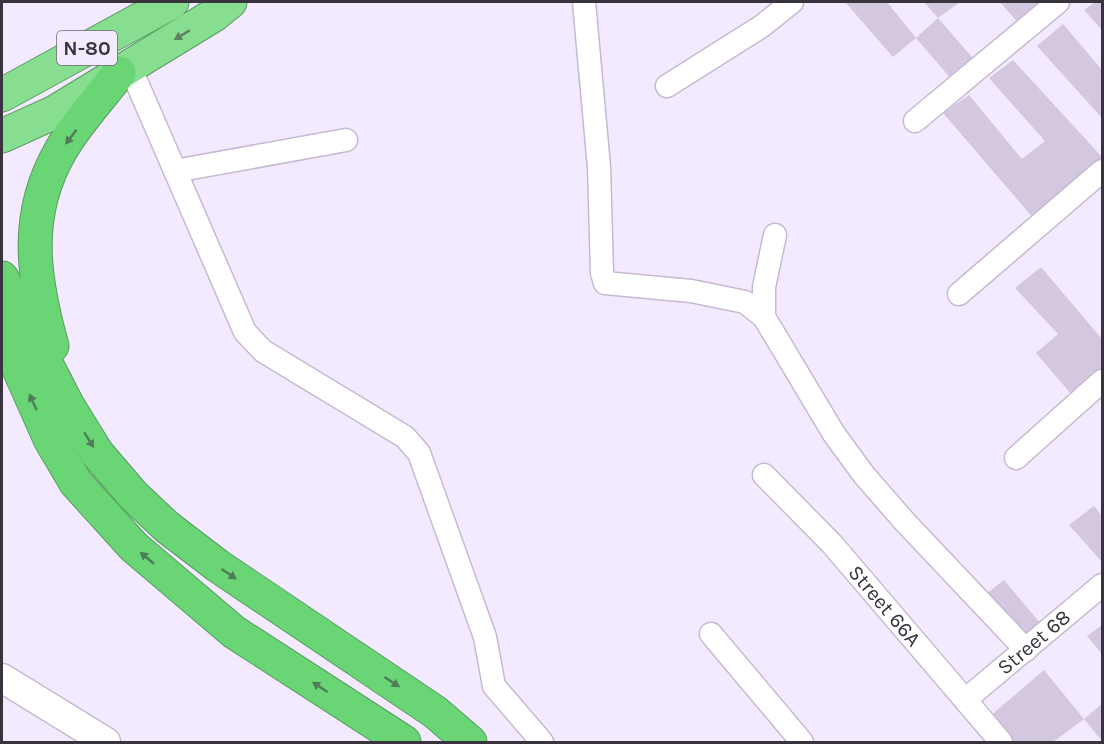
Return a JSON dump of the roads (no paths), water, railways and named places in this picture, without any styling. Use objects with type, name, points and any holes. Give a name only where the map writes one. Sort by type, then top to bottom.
[{"type":"highway","name":"N-80","points":[[2,95],[172,2]]},
{"type":"highway","name":"N-80","points":[[2,136],[55,112],[214,15],[230,2]]},
{"type":"highway","points":[[68,406],[42,308],[35,267],[36,224],[44,186],[61,150],[124,70]]},
{"type":"highway","points":[[2,278],[68,406],[97,453],[133,495],[166,527],[218,566],[435,712],[470,742]]},
{"type":"highway","points":[[2,331],[45,429],[76,483],[134,547],[234,632],[404,742]]},
{"type":"street","points":[[584,2],[599,166],[602,273],[605,283],[691,291],[745,302],[764,317],[834,434],[864,475],[905,522],[1026,650]]},
{"type":"street","points":[[667,86],[762,26],[792,2]]},
{"type":"street","points":[[915,121],[1058,2]]},
{"type":"street","points":[[124,70],[175,171],[245,332],[263,351],[405,438],[419,453],[485,637],[494,686],[542,742]]},
{"type":"street","points":[[175,171],[346,140]]},
{"type":"street","points":[[959,294],[1102,171]]},
{"type":"street","points":[[764,317],[764,287],[775,235]]},
{"type":"street","points":[[1016,458],[1102,381]]},
{"type":"street","name":"Street 66A","points":[[764,475],[832,544],[1001,742]]},
{"type":"street","name":"Street 68","points":[[965,700],[1102,585]]},
{"type":"street","points":[[711,634],[802,742]]},
{"type":"street","points":[[2,678],[106,742]]}]
